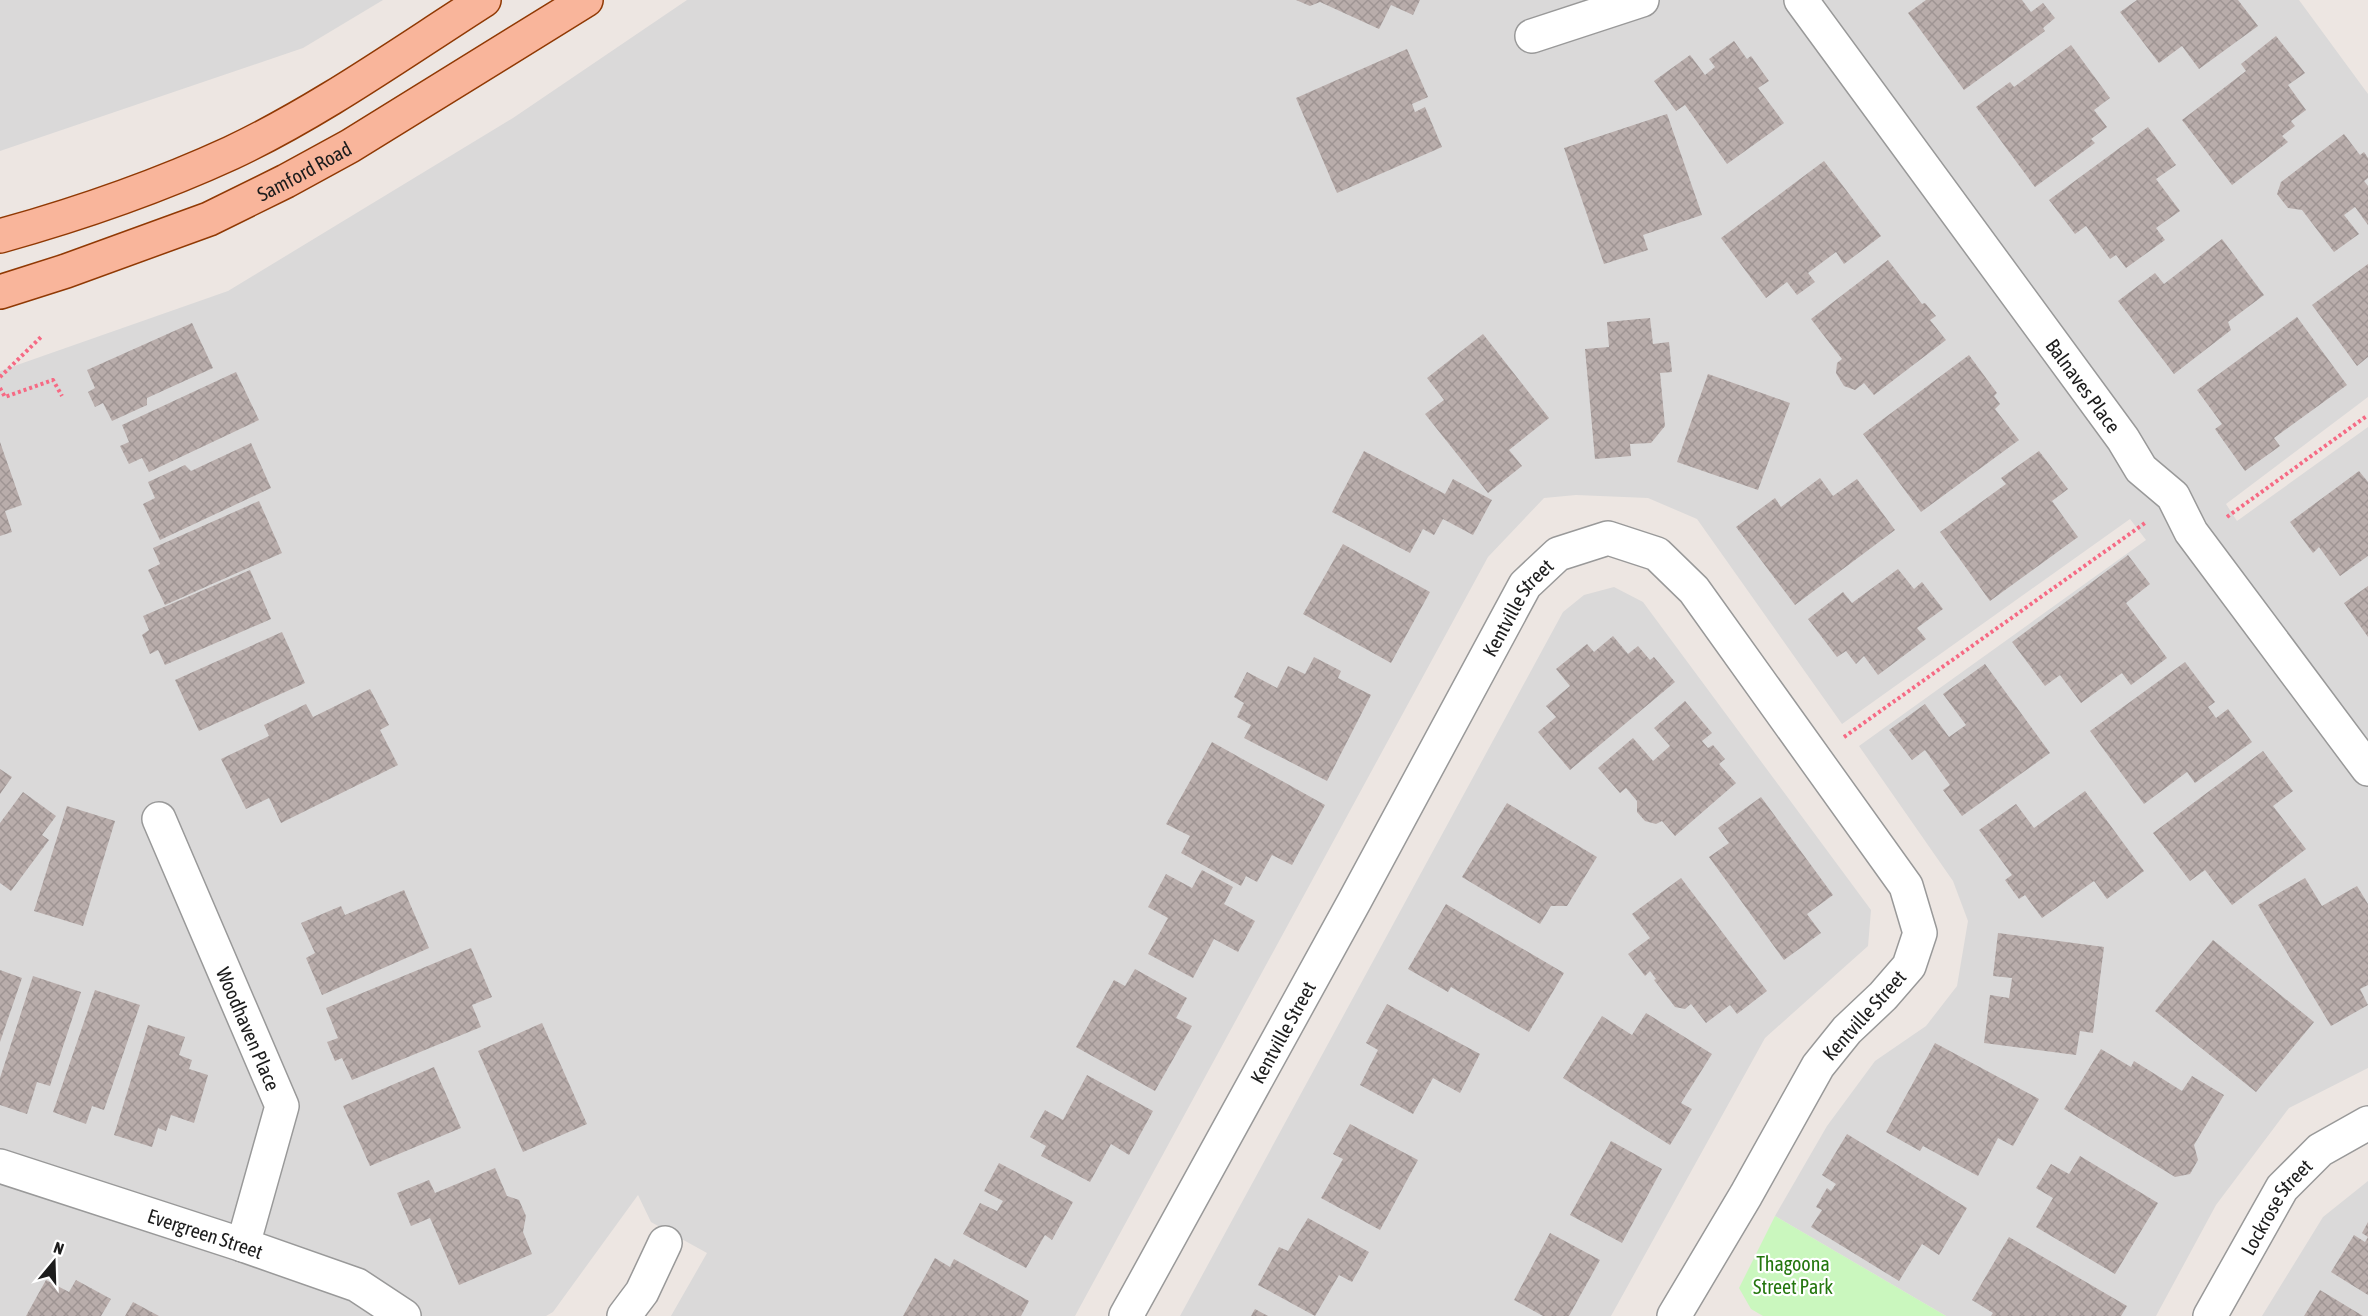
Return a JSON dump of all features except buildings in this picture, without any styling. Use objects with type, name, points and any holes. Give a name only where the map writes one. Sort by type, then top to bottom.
[{"type":"main road","points":[[0,236],[66,218],[231,152],[342,91],[484,0]]},
{"type":"main road","name":"Samford Road","points":[[0,292],[66,272],[209,219],[276,186],[350,146],[585,0]]},
{"type":"street","points":[[1532,36],[1642,0]]},
{"type":"street","name":"Balnaves Place","points":[[1801,0],[2123,439],[2141,469],[2173,496],[2191,532],[2368,769]]},
{"type":"street","name":"Kentville Street","points":[[1126,1316],[1525,585],[1558,554],[1608,538],[1657,554],[1694,590],[1906,886],[1920,933],[1909,966],[1883,996],[1847,1030],[1818,1066],[1677,1315]]},
{"type":"street","name":"Woodhaven Place","points":[[159,819],[282,1106],[243,1245]]},
{"type":"street","name":"Lockrose Street","points":[[2210,1316],[2282,1188],[2320,1150],[2368,1123]]},
{"type":"street","name":"Evergreen Street","points":[[0,1166],[243,1245],[357,1285],[404,1316]]},
{"type":"street","points":[[624,1316],[642,1292],[665,1243]]},
{"type":"path","points":[[0,376],[41,337]]},
{"type":"path","points":[[0,388],[5,397],[53,380],[62,396]]},
{"type":"path","points":[[2224,519],[2368,415]]},
{"type":"path","points":[[1803,740],[1827,723],[1845,738],[2147,522],[2153,528]]},
{"type":"shaded area","points":[[0,0],[383,0],[303,48],[0,151]]},
{"type":"shaded area","points":[[687,0],[2299,0],[2368,94],[2368,397],[2226,504],[2237,521],[2368,427],[2368,1068],[2289,1108],[2216,1205],[2156,1316],[1946,1316],[1775,1216],[1827,1126],[1875,1061],[1926,1026],[1957,986],[1968,921],[1953,881],[1859,746],[2146,540],[2130,519],[1842,724],[1697,519],[1648,498],[1576,495],[1544,498],[1488,557],[1075,1316],[671,1316],[707,1253],[651,1222],[638,1195],[553,1312],[546,1316],[0,1316],[0,371],[228,291],[513,118]]},
{"type":"shaded area","points":[[1614,587],[1643,602],[1871,910],[1868,946],[1765,1038],[1611,1316],[1180,1316],[1563,612],[1584,595]]},
{"type":"shaded area","points":[[2368,1181],[2368,1316],[2262,1316],[2323,1217]]},
{"type":"green space","name":"Thagoona Street Park","points":[[1775,1216],[1946,1316],[1763,1316],[1751,1309],[1739,1288]]}]
